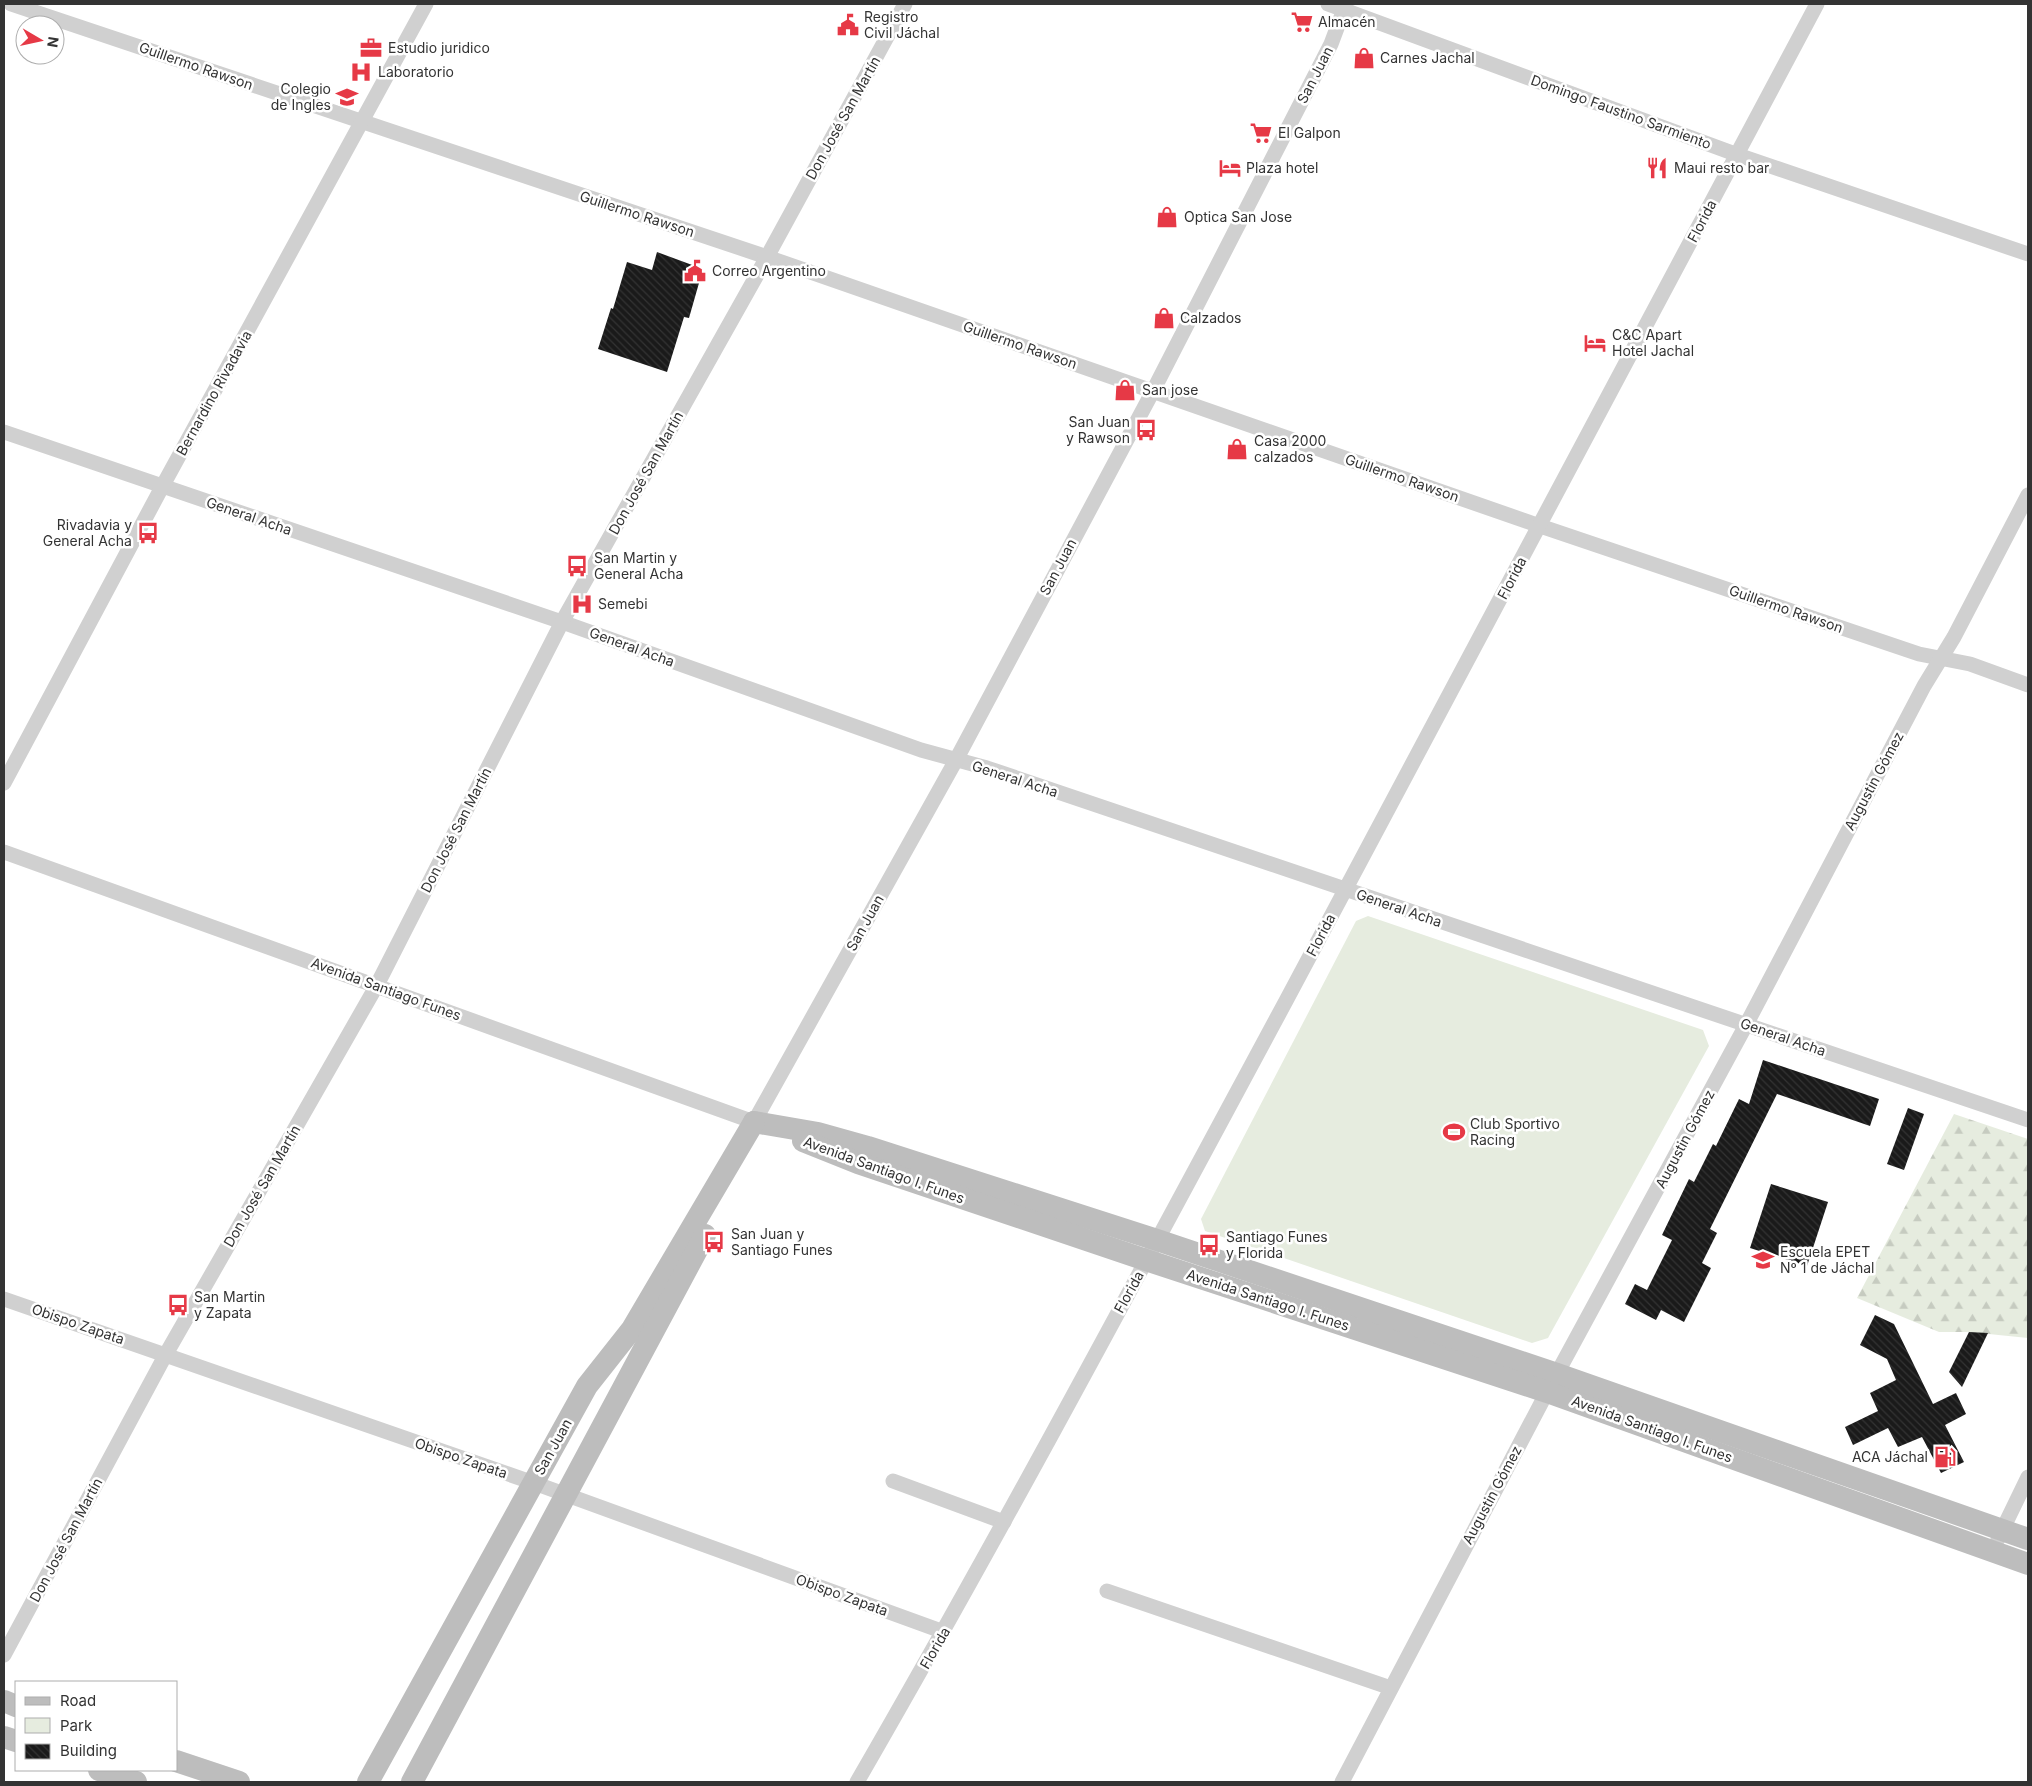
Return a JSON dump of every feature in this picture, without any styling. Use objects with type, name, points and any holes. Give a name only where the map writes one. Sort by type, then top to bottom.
[{"type":"main road","name":"Avenida Santiago I. Funes","points":[[762,1124],[818,1133],[868,1147],[1157,1240],[1552,1383],[1992,1552],[2028,1564]]},
{"type":"main road","name":"Avenida Santiago I. Funes","points":[[762,1124],[819,1149],[1146,1260],[1552,1383],[2028,1539]]},
{"type":"main road","name":"San Juan","points":[[368,1782],[587,1386],[632,1329],[762,1124]]},
{"type":"main road","name":"San Juan","points":[[412,1782],[762,1124]]},
{"type":"main road","points":[[178,1762],[239,1782]]},
{"type":"main road","points":[[102,1771],[136,1782]]},
{"type":"street","name":"Guillermo Rawson","points":[[11,4],[767,257],[1540,526],[1919,654],[1970,664],[2028,685]]},
{"type":"street","name":"Bernardino Rivadavia","points":[[4,783],[162,487],[426,4]]},
{"type":"street","name":"Don José San Martín","points":[[4,1655],[166,1354],[377,985],[562,622],[767,257],[905,4]]},
{"type":"street","name":"Domingo Faustino Sarmiento","points":[[1328,4],[1345,6],[1738,155],[2028,254]]},
{"type":"street","name":"Florida","points":[[857,1782],[944,1632],[1157,1240],[1540,526],[1817,4]]},
{"type":"street","name":"San Juan","points":[[762,1124],[1153,390],[1332,44],[1345,6]]},
{"type":"street","name":"General Acha","points":[[4,432],[562,622],[921,750],[987,768],[2028,1120]]},
{"type":"street","name":"Augustin Gómez","points":[[1342,1782],[1552,1383],[1746,1025],[1924,686],[2028,495]]},
{"type":"street","name":"Avenida Santiago Funes","points":[[4,852],[762,1124]]},
{"type":"street","name":"Obispo Zapata","points":[[4,1299],[534,1483],[944,1632]]},
{"type":"street","points":[[1992,1552],[2028,1477]]},
{"type":"street","points":[[894,1481],[1004,1522]]},
{"type":"street","points":[[1107,1591],[1391,1688]]},
{"type":"green space","name":"Club Sportivo Racing","points":[[1368,916],[1703,1030],[1709,1046],[1548,1338],[1532,1343],[1205,1231],[1201,1219],[1356,921]]},
{"type":"green space","points":[[1954,1114],[2028,1139],[2028,1338],[1969,1332],[1939,1332],[1857,1298]]},
{"type":"building","points":[[657,252],[703,269],[689,318],[684,317],[667,372],[598,349],[611,308],[613,309],[627,262],[652,270]]},
{"type":"building","points":[[1763,1060],[1879,1099],[1870,1126],[1777,1094],[1710,1229],[1717,1233],[1702,1263],[1711,1268],[1684,1322],[1661,1310],[1656,1320],[1625,1304],[1635,1284],[1647,1290],[1672,1240],[1662,1235],[1689,1179],[1694,1182],[1713,1144],[1716,1146],[1739,1099],[1749,1104]]},
{"type":"building","points":[[1908,1108],[1924,1114],[1904,1170],[1887,1164]]},
{"type":"building","points":[[1771,1184],[1828,1202],[1807,1266],[1750,1248]]},
{"type":"building","points":[[1875,1315],[1894,1324],[1933,1404],[1956,1393],[1966,1414],[1945,1425],[1964,1462],[1941,1473],[1922,1437],[1898,1447],[1888,1428],[1853,1445],[1845,1427],[1878,1411],[1870,1393],[1896,1380],[1887,1359],[1860,1345]]},
{"type":"building","points":[[1969,1332],[1988,1333],[1962,1387],[1949,1372]]},
{"type":"place","name":"Almacén","points":[[1302,22]]},
{"type":"place","name":"Registro Civil Jáchal","points":[[848,25]]},
{"type":"place","name":"Estudio juridico","points":[[371,48]]},
{"type":"place","name":"Carnes Jachal","points":[[1364,58]]},
{"type":"place","name":"Laboratorio","points":[[361,72]]},
{"type":"place","name":"Colegio de Ingles","points":[[347,97]]},
{"type":"place","name":"El Galpon","points":[[1261,133]]},
{"type":"place","name":"Plaza hotel","points":[[1230,168]]},
{"type":"place","name":"Maui resto bar","points":[[1657,168]]},
{"type":"place","name":"Optica San Jose","points":[[1167,217]]},
{"type":"place","name":"Correo Argentino","points":[[695,271]]},
{"type":"place","name":"Calzados","points":[[1164,318]]},
{"type":"place","name":"C&C Apart Hotel Jachal","points":[[1595,343]]},
{"type":"place","name":"San jose","points":[[1125,390]]},
{"type":"place","name":"San Juan y Rawson","points":[[1146,430]]},
{"type":"place","name":"Casa 2000 calzados","points":[[1237,449]]},
{"type":"place","name":"Rivadavia y General Acha","points":[[148,533]]},
{"type":"place","name":"San Martin y General Acha","points":[[577,566]]},
{"type":"place","name":"Semebi","points":[[582,604]]},
{"type":"place","name":"Club Sportivo Racing","points":[[1454,1132]]},
{"type":"place","name":"San Juan y Santiago Funes","points":[[714,1242]]},
{"type":"place","name":"Santiago Funes y Florida","points":[[1209,1245]]},
{"type":"place","name":"Escuela EPET Nº 1 de Jáchal","points":[[1763,1260]]},
{"type":"place","name":"San Martin y Zapata","points":[[178,1305]]},
{"type":"place","name":"ACA Jáchal","points":[[1945,1457]]}]
